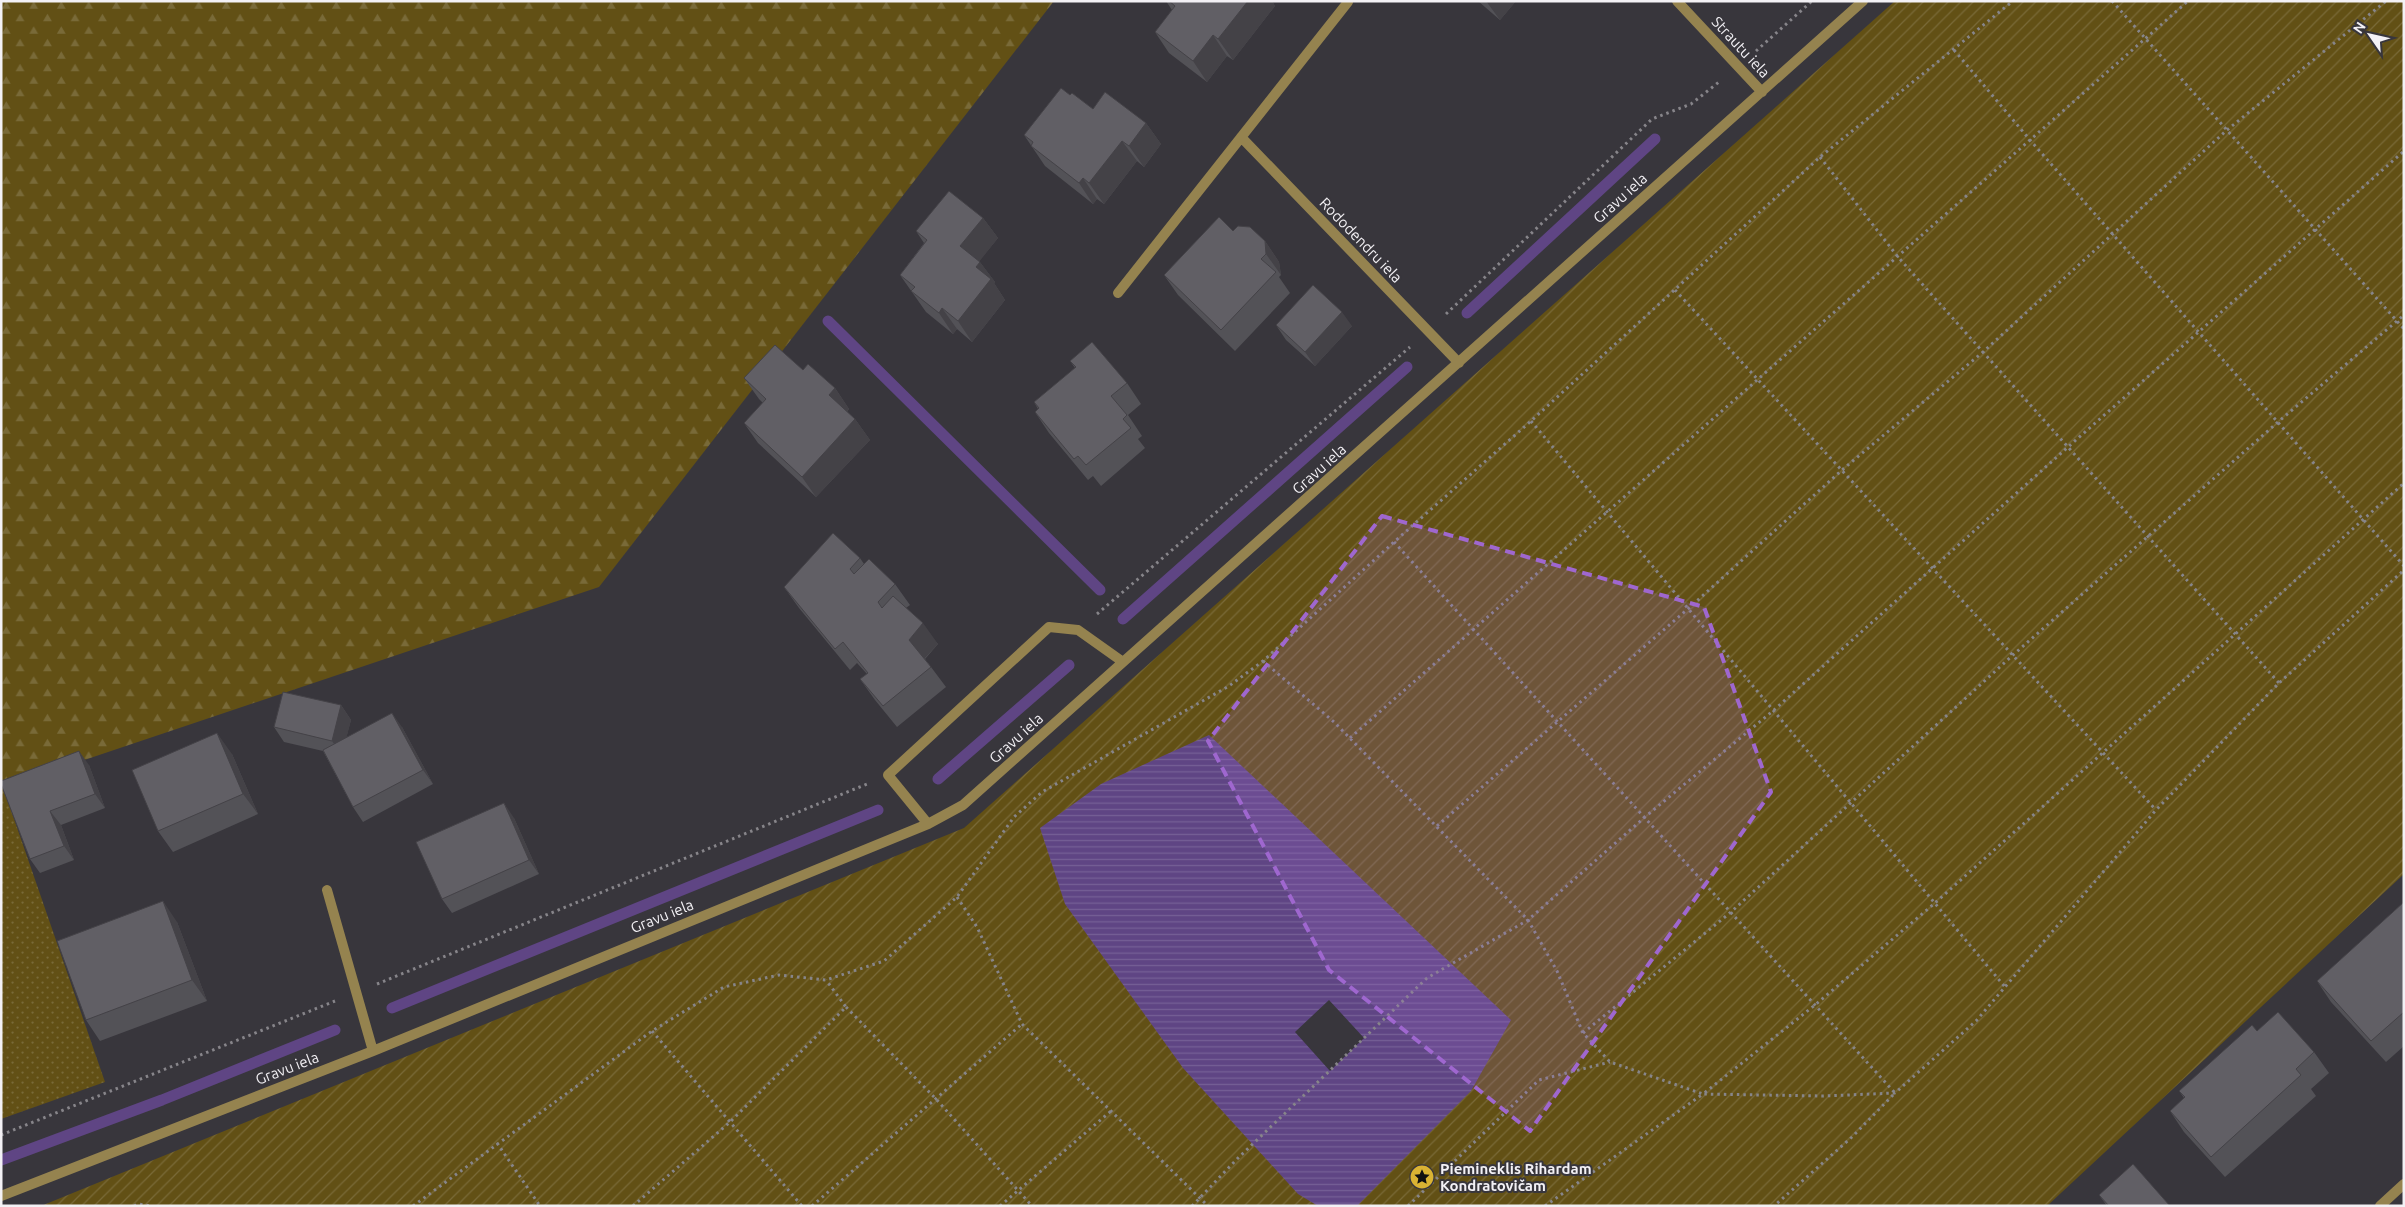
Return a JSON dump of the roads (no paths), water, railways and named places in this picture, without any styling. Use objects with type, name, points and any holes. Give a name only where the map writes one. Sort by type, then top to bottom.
[{"type":"street","name":"Strautu iela","points":[[1677,1],[1762,92]]},
{"type":"street","name":"Gravu iela","points":[[1,1196],[373,1051],[928,824],[963,805],[1863,1]]},
{"type":"street","points":[[1118,293],[1348,2]]},
{"type":"street","name":"Rododendru iela","points":[[1241,137],[1459,363]]},
{"type":"street","points":[[928,824],[888,775],[1049,627],[1078,630],[1123,662]]},
{"type":"street","points":[[327,890],[373,1051]]},
{"type":"street","points":[[2380,1206],[2404,1184]]},
{"type":"waterway","points":[[1467,313],[1655,139]]},
{"type":"waterway","points":[[828,321],[1100,590]]},
{"type":"waterway","points":[[1123,619],[1407,367]]},
{"type":"waterway","points":[[938,779],[1069,665]]},
{"type":"waterway","points":[[392,1008],[878,810]]},
{"type":"waterway","points":[[1,1160],[162,1100],[335,1030]]},
{"type":"place","name":"Piemineklis Rihardam Kondratovičam","points":[[1422,1177]]}]
